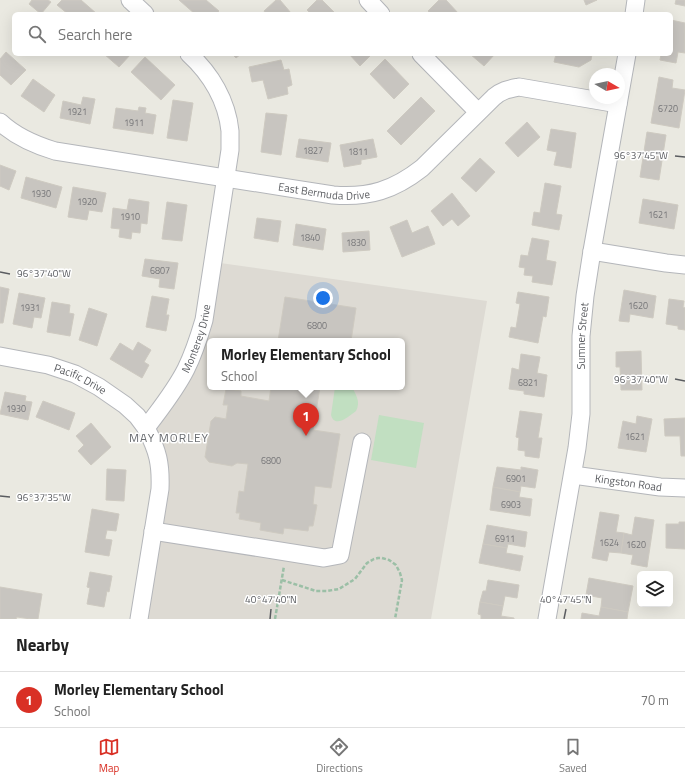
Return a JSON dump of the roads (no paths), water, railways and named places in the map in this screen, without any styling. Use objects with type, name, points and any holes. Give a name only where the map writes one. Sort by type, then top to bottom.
[{"type":"street","points":[[130,0],[143,12]]},
{"type":"street","points":[[368,0],[379,12]]},
{"type":"street","points":[[634,12],[636,0]]},
{"type":"street","name":"Monterey Drive","points":[[146,428],[174,390],[185,371],[196,346],[204,320],[230,150],[230,130],[226,111],[219,92],[209,76],[191,56]]},
{"type":"street","points":[[423,56],[478,112]]},
{"type":"street","name":"Sumner Street","points":[[624,68],[627,56]]},
{"type":"street","name":"East Bermuda Drive","points":[[0,122],[21,138],[55,152],[333,195],[361,196],[392,188],[409,178],[422,168],[500,92],[519,87],[589,99]]},
{"type":"street","name":"Sumner Street","points":[[547,619],[573,475],[581,414],[582,316],[618,104]]},
{"type":"street","points":[[592,251],[685,265]]},
{"type":"street","name":"Pacific Drive","points":[[0,356],[48,365],[75,374],[99,387],[125,405],[137,416],[146,428]]},
{"type":"street","points":[[139,619],[160,489],[158,458],[146,428]]},
{"type":"street","points":[[153,531],[324,558],[340,555],[362,442]]},
{"type":"street","name":"Kingston Road","points":[[573,475],[660,487],[685,488]]},
{"type":"place","name":"Morley Elementary School","points":[[306,436]]},
{"type":"district","name":"MAY MORLEY","points":[[169,437]]}]
